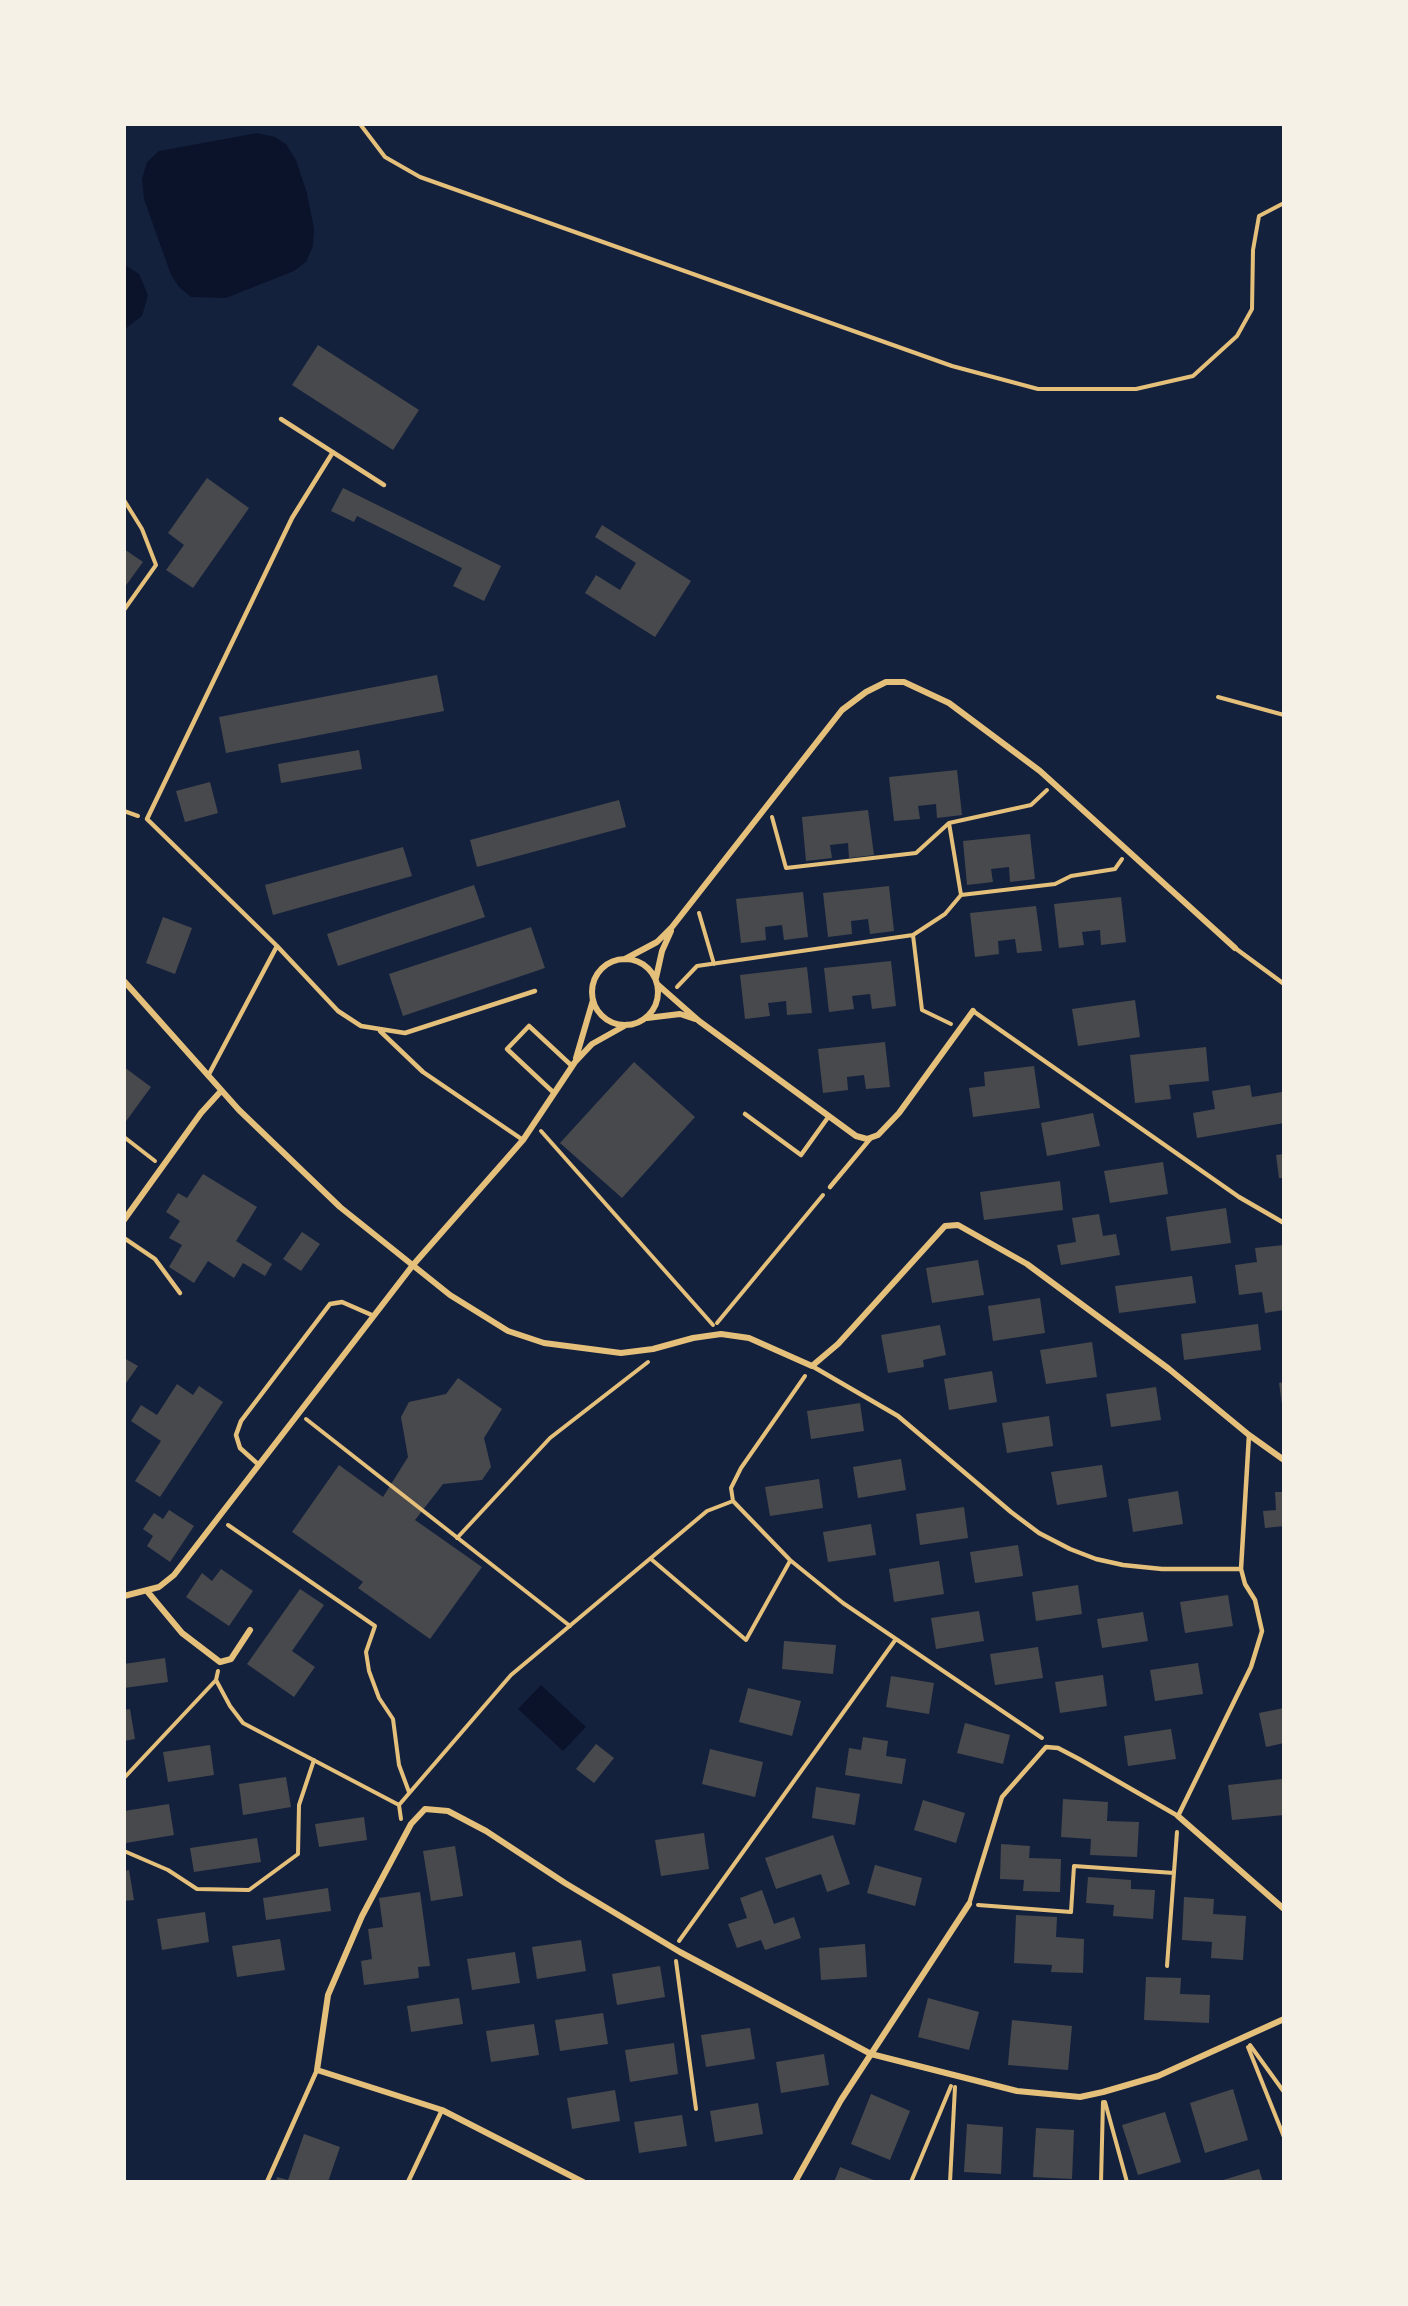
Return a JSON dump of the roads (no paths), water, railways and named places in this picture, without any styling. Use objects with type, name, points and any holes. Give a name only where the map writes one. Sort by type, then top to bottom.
[{"type":"street","points":[[626,1025],[605,1018],[594,1000],[592,989],[601,970],[610,963],[625,959],[657,942],[672,927],[842,710],[866,692],[886,682],[904,682],[949,703],[991,732],[1054,783],[1235,948]]},
{"type":"street","points":[[646,1018],[657,1000],[656,982],[662,951],[672,927]]},
{"type":"street","points":[[625,959],[641,963],[656,982],[699,1021],[856,1136],[878,1135],[899,1113],[973,1011]]},
{"type":"street","points":[[124,981],[221,1091],[340,1207],[450,1295],[508,1331],[544,1343],[621,1353],[654,1349],[693,1338],[722,1334],[749,1338],[812,1366],[838,1344],[945,1226],[958,1225],[1027,1264],[1169,1369],[1249,1435],[1284,1460]]},
{"type":"street","points":[[574,1064],[594,1000]]},
{"type":"street","points":[[124,1596],[159,1587],[174,1575],[413,1265],[523,1140],[574,1064],[592,1044],[626,1025],[646,1018],[680,1014],[699,1021]]},
{"type":"street","points":[[124,1220],[201,1113],[221,1091]]},
{"type":"street","points":[[147,1591],[182,1632],[220,1662],[231,1659],[250,1630]]},
{"type":"street","points":[[584,2181],[442,2110],[317,2070],[328,1995],[362,1916],[411,1824],[425,1809],[448,1810],[486,1831],[565,1883],[674,1948],[871,2054],[1017,2091],[1080,2097],[1103,2092],[1158,2076],[1284,2019]]},
{"type":"street","points":[[1178,1816],[1284,1909]]},
{"type":"street","points":[[795,2181],[841,2100],[969,1904]]},
{"type":"lane","points":[[281,419],[384,485]]},
{"type":"lane","points":[[333,453],[292,518],[147,819],[277,946],[338,1011],[361,1026],[380,1031],[405,1033],[535,991]]},
{"type":"lane","points":[[208,1076],[277,946]]},
{"type":"lane","points":[[1235,948],[1284,984]]},
{"type":"lane","points":[[973,1011],[1239,1197],[1284,1223]]},
{"type":"lane","points":[[554,1093],[507,1049],[529,1026],[574,1064]]},
{"type":"lane","points":[[380,1031],[423,1072],[523,1140]]},
{"type":"lane","points":[[745,1114],[801,1155],[829,1116]]},
{"type":"lane","points":[[830,1187],[871,1137]]},
{"type":"lane","points":[[124,1238],[155,1259],[180,1293]]},
{"type":"lane","points":[[259,1465],[240,1448],[236,1435],[241,1421],[330,1304],[342,1302],[374,1316]]},
{"type":"lane","points":[[812,1366],[898,1416],[1011,1512],[1039,1533],[1070,1549],[1096,1559],[1123,1565],[1162,1569],[1241,1569]]},
{"type":"lane","points":[[969,1904],[1002,1797],[1046,1747],[1058,1748],[1178,1816],[1251,1667],[1262,1631],[1260,1616],[1241,1569],[1249,1435]]},
{"type":"lane","points":[[267,2181],[317,2070]]},
{"type":"lane","points":[[408,2181],[442,2110]]},
{"type":"water","points":[[257,133],[275,137],[286,144],[296,160],[307,193],[314,229],[313,246],[306,262],[294,271],[226,298],[191,297],[179,287],[171,275],[144,199],[142,179],[147,162],[159,151]]},
{"type":"water","points":[[125,265],[139,274],[148,295],[142,316],[125,329]]},
{"type":"water","points":[[541,1685],[586,1727],[563,1751],[518,1709]]}]
